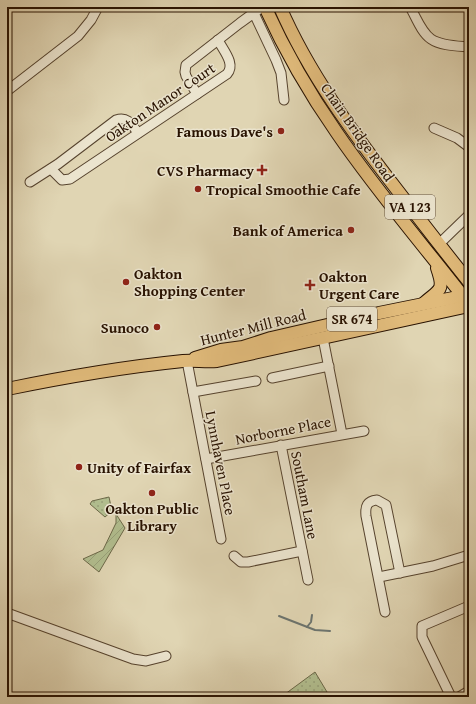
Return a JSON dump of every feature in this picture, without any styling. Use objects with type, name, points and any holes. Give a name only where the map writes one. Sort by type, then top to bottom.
[{"type":"main road","name":"Chain Bridge Road","points":[[263,7],[294,66],[337,134],[468,301]]},
{"type":"main road","name":"Chain Bridge Road","points":[[280,7],[306,59],[336,108],[365,150],[469,282]]},
{"type":"main road","points":[[424,304],[440,290],[442,284],[434,259]]},
{"type":"main road","name":"Hunter Mill Road","points":[[187,361],[205,354],[243,347],[277,336],[424,304],[468,301]]},
{"type":"main road","name":"Hunter Mill Road","points":[[7,389],[133,367],[187,361],[217,361],[323,338],[468,301]]},
{"type":"street","points":[[7,91],[78,36],[91,20],[98,7]]},
{"type":"street","name":"Oakton Manor Court","points":[[51,169],[62,180],[70,179],[220,80],[231,69],[230,63],[218,40],[252,10],[263,7]]},
{"type":"street","points":[[410,7],[424,31],[430,38],[441,43],[469,48]]},
{"type":"street","points":[[252,10],[281,73],[284,100]]},
{"type":"street","points":[[197,94],[186,76],[185,68],[188,63],[218,40]]},
{"type":"street","points":[[30,182],[51,169],[116,120],[128,120],[138,134]]},
{"type":"street","points":[[434,128],[457,138],[469,147]]},
{"type":"street","points":[[439,244],[469,215]]},
{"type":"street","name":"Norborne Place","points":[[323,338],[342,434]]},
{"type":"street","name":"Lynnhaven Place","points":[[187,361],[221,539]]},
{"type":"street","points":[[272,378],[329,366]]},
{"type":"street","name":"Lynnhaven Place","points":[[193,392],[256,381]]},
{"type":"street","name":"Norborne Place","points":[[206,459],[364,431]]},
{"type":"street","name":"Southam Lane","points":[[281,445],[308,580]]},
{"type":"street","points":[[385,612],[365,508],[368,502],[378,500],[386,505],[400,573]]},
{"type":"street","name":"Southam Lane","points":[[234,556],[241,562],[248,562],[302,551]]},
{"type":"street","points":[[379,577],[433,566],[469,555]]},
{"type":"street","points":[[451,697],[422,637],[422,626],[469,606]]},
{"type":"street","points":[[7,613],[133,659],[146,661],[166,656]]},
{"type":"street","points":[[459,697],[469,691]]},
{"type":"green space","points":[[109,497],[112,511],[105,517],[90,504],[92,501]]},
{"type":"green space","points":[[116,514],[125,528],[99,572],[83,559],[103,550],[116,523]]},
{"type":"green space","points":[[315,672],[330,697],[281,697]]},
{"type":"waterway","points":[[307,627],[311,622],[312,615]]},
{"type":"waterway","points":[[279,616],[315,630],[330,631]]},
{"type":"place","name":"Famous Dave's","points":[[281,131]]},
{"type":"place","name":"CVS Pharmacy","points":[[262,170]]},
{"type":"place","name":"Tropical Smoothie Cafe","points":[[198,189]]},
{"type":"place","name":"Bank of America","points":[[351,230]]},
{"type":"place","name":"Oakton Shopping Center","points":[[126,282]]},
{"type":"place","name":"Oakton Urgent Care","points":[[310,285]]},
{"type":"place","name":"Sunoco","points":[[157,327]]},
{"type":"place","name":"Unity of Fairfax","points":[[79,467]]},
{"type":"place","name":"Oakton Public Library","points":[[152,493]]}]
